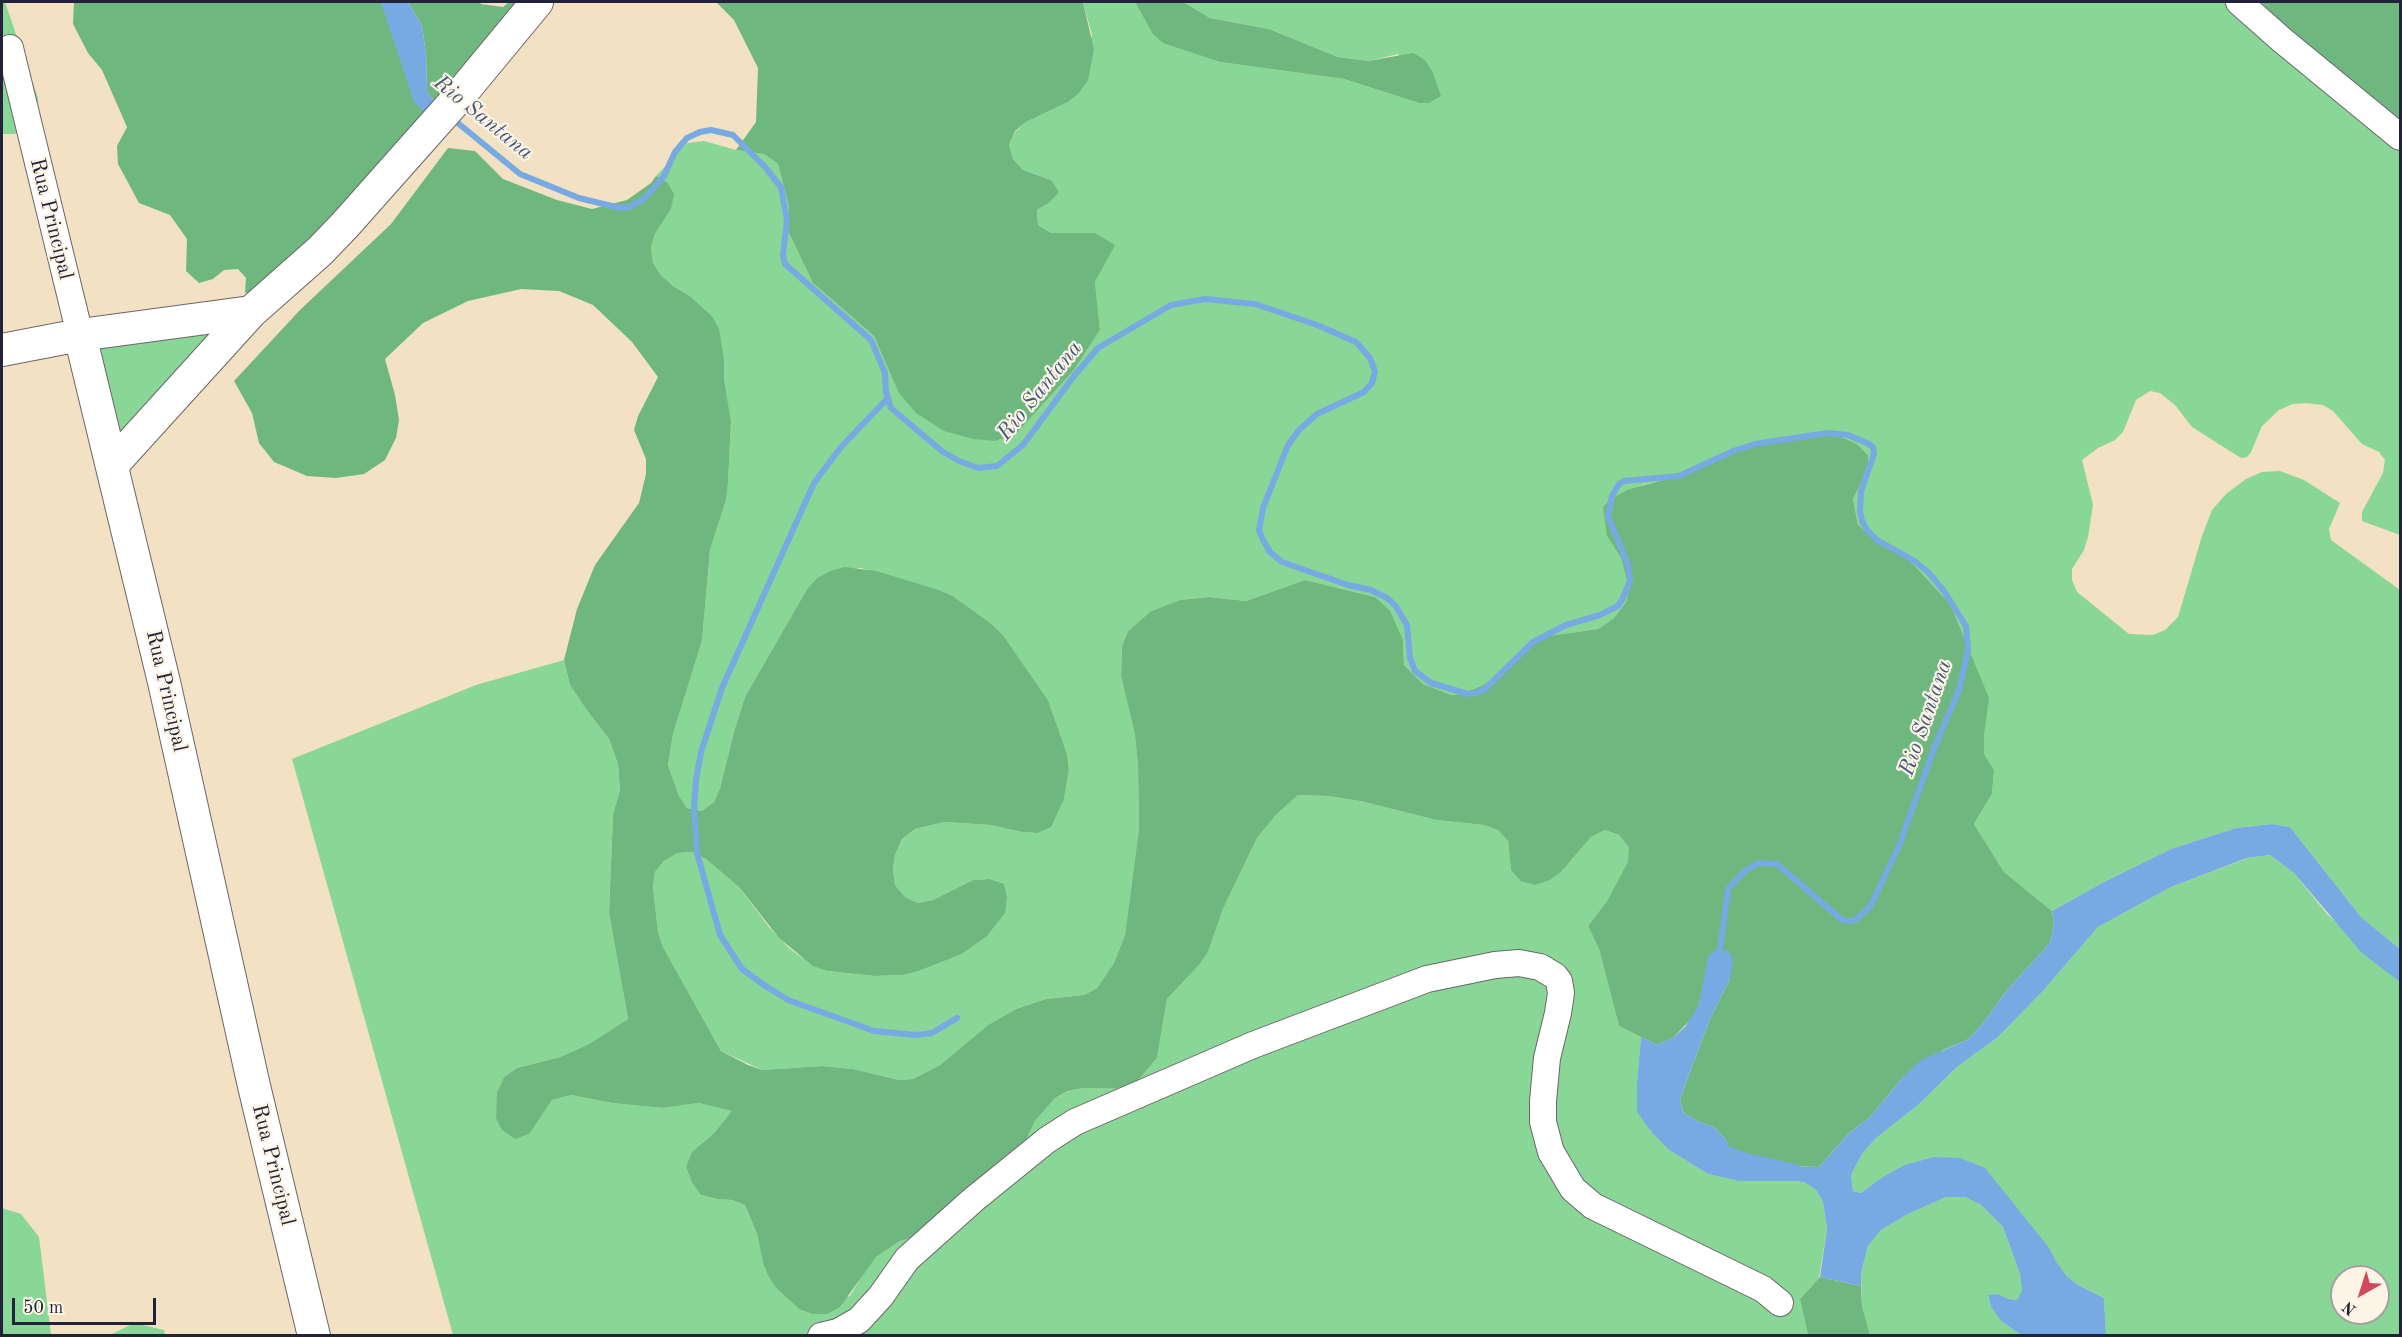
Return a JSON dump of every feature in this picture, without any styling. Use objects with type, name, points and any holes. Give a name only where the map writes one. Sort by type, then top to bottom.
[{"type":"main road","points":[[113,464],[250,312],[320,251],[426,135],[537,2]]},
{"type":"main road","points":[[2,350],[80,336],[250,312]]},
{"type":"main road","name":"Rua Principal","points":[[80,336],[113,464],[254,1086],[314,1335]]},
{"type":"street","points":[[2239,2],[2400,137]]},
{"type":"street","name":"Rua Principal","points":[[10,48],[80,336]]},
{"type":"street","points":[[821,1335],[838,1332],[859,1320],[907,1259],[973,1200],[1047,1140],[1075,1122],[1242,1050],[1427,979],[1495,964],[1519,963],[1540,967],[1559,981],[1561,993],[1554,1035],[1547,1058],[1543,1122],[1551,1152],[1573,1189],[1593,1206],[1763,1289],[1780,1304]]},
{"type":"green space","points":[[2,2],[5,2],[38,98],[37,113],[28,126],[15,134],[2,134]]},
{"type":"green space","points":[[74,2],[381,2],[393,33],[442,129],[255,301],[245,292],[246,278],[238,269],[224,270],[213,279],[199,283],[186,271],[187,239],[170,215],[139,203],[118,164],[117,146],[127,127],[102,70],[88,53],[73,24]]},
{"type":"green space","points":[[408,2],[479,2],[503,7],[509,2],[534,2],[450,119],[427,92],[426,54],[422,26]]},
{"type":"green space","points":[[716,2],[1083,2],[1094,50],[1088,80],[1079,93],[1068,102],[1026,122],[1015,131],[1009,145],[1013,159],[1023,170],[1051,180],[1059,192],[1049,203],[1037,210],[1038,225],[1051,233],[1095,233],[1115,245],[1095,282],[1100,330],[1074,370],[1017,433],[996,441],[973,439],[944,431],[916,413],[899,393],[874,336],[813,283],[786,227],[789,207],[778,164],[764,154],[736,150],[756,122],[758,68],[734,20]]},
{"type":"green space","points":[[1083,2],[1135,2],[1152,33],[1194,53],[1220,62],[1344,79],[1419,103],[1429,103],[1398,54],[1368,61],[1338,57],[1269,29],[1210,18],[1183,2],[2261,2],[2295,36],[2400,121],[2400,535],[2362,521],[2362,512],[2383,473],[2385,460],[2379,452],[2362,444],[2333,411],[2323,405],[2293,404],[2279,410],[2262,426],[2251,452],[2247,457],[2241,458],[2192,427],[2175,405],[2160,393],[2150,391],[2136,400],[2123,432],[2115,440],[2098,448],[2082,460],[2093,505],[2088,537],[2084,550],[2072,569],[2072,580],[2077,592],[2129,634],[2153,635],[2165,630],[2178,617],[2212,510],[2226,494],[2246,479],[2262,472],[2280,471],[2304,480],[2340,503],[2329,529],[2331,540],[2400,590],[2400,949],[2361,917],[2290,827],[2272,824],[2236,828],[2171,849],[2052,911],[2004,872],[1974,824],[1992,794],[1994,771],[1984,754],[1984,734],[1968,651],[1950,604],[1914,565],[1894,548],[1880,543],[1858,525],[1853,499],[1868,469],[1868,455],[1857,444],[1793,436],[1719,456],[1663,480],[1643,485],[1607,536],[1621,558],[1629,588],[1626,602],[1614,618],[1598,629],[1548,636],[1530,643],[1503,671],[1483,685],[1462,694],[1451,695],[1423,684],[1404,665],[1403,640],[1375,597],[1305,580],[1246,601],[1209,597],[1180,600],[1151,611],[1128,631],[1122,646],[1121,676],[1135,735],[1138,767],[1139,828],[1125,935],[1114,963],[1097,988],[1084,995],[1046,999],[1016,1009],[988,1025],[940,1065],[913,1079],[899,1080],[853,1069],[822,1066],[762,1070],[721,1051],[663,947],[658,932],[653,887],[655,872],[664,861],[676,853],[692,852],[706,859],[740,888],[769,927],[789,948],[828,971],[874,976],[903,975],[962,954],[986,937],[989,879],[973,880],[933,900],[918,903],[905,897],[895,885],[893,870],[895,855],[902,839],[915,829],[944,822],[992,825],[1037,833],[1064,799],[1069,769],[1067,754],[1048,700],[1003,635],[993,625],[953,596],[939,590],[861,568],[830,571],[817,578],[807,589],[745,697],[714,802],[702,811],[687,808],[679,796],[668,765],[673,734],[702,641],[710,550],[726,500],[731,421],[724,378],[724,359],[712,316],[690,296],[673,286],[661,275],[653,263],[651,248],[655,234],[671,209],[667,182],[656,176],[687,143],[704,141],[736,150],[764,154],[778,164],[789,207],[786,227],[813,283],[874,336],[900,393],[996,441],[1017,433],[1074,370],[1100,330],[1095,282],[1114,245],[1095,233],[1051,233],[1038,225],[1037,210],[1049,203],[1051,180],[1023,170],[1013,159],[1009,145],[1015,132],[1026,122],[1068,102],[1092,35]]},
{"type":"green space","points":[[1135,2],[1183,2],[1210,18],[1269,29],[1338,57],[1368,61],[1413,53],[1425,60],[1433,73],[1441,96],[1429,103],[1419,103],[1344,79],[1220,62],[1163,43],[1152,33]]},
{"type":"green space","points":[[2261,2],[2400,2],[2400,121],[2295,36]]},
{"type":"green space","points":[[448,148],[475,151],[503,179],[557,200],[592,209],[627,200],[651,183],[656,176],[667,182],[674,194],[671,209],[655,234],[651,248],[653,263],[661,275],[673,286],[690,296],[712,316],[719,329],[731,421],[726,500],[710,550],[702,641],[673,734],[668,765],[679,796],[687,808],[702,811],[714,802],[745,697],[807,589],[817,578],[845,567],[876,571],[939,590],[953,596],[993,625],[1003,635],[1048,700],[1067,754],[1069,769],[1064,799],[1051,827],[1037,833],[991,825],[944,822],[915,829],[902,839],[895,855],[893,870],[895,885],[905,897],[918,903],[933,900],[973,880],[989,879],[1004,884],[1007,898],[1005,913],[986,937],[962,954],[903,975],[874,976],[828,971],[813,966],[779,938],[740,888],[706,859],[692,852],[677,853],[664,861],[655,872],[653,887],[658,932],[663,947],[721,1051],[748,1065],[762,1070],[822,1066],[853,1069],[899,1080],[913,1079],[940,1065],[988,1025],[1016,1009],[1046,999],[1084,995],[1097,988],[1114,963],[1125,935],[1139,828],[1138,767],[1135,735],[1121,676],[1122,646],[1128,631],[1151,611],[1180,600],[1209,597],[1246,601],[1305,580],[1375,597],[1390,611],[1403,640],[1404,665],[1423,684],[1451,695],[1462,694],[1483,685],[1503,671],[1530,643],[1548,636],[1598,629],[1614,618],[1626,602],[1629,588],[1621,558],[1607,536],[1603,507],[1611,499],[1627,490],[1663,480],[1719,456],[1793,436],[1836,435],[1857,444],[1868,455],[1868,469],[1853,499],[1858,525],[1880,543],[1894,548],[1914,565],[1950,604],[1989,698],[1984,754],[1994,770],[1992,794],[1974,824],[2004,872],[2052,911],[2054,924],[2050,943],[2008,989],[1980,1027],[1967,1040],[1943,1050],[1903,1077],[1870,1117],[1849,1133],[1819,1167],[1785,1166],[1729,1154],[1727,1141],[1714,1127],[1697,1121],[1683,1112],[1680,1099],[1709,1021],[1730,979],[1703,988],[1693,1017],[1674,1037],[1657,1045],[1619,1026],[1599,949],[1588,926],[1607,901],[1628,862],[1629,848],[1619,835],[1605,830],[1591,837],[1562,871],[1550,880],[1535,885],[1521,881],[1511,870],[1508,841],[1498,830],[1484,825],[1436,820],[1360,801],[1328,796],[1298,795],[1276,815],[1257,838],[1223,909],[1208,952],[1167,999],[1157,1058],[1131,1089],[1083,1088],[1068,1091],[1055,1098],[1035,1121],[1022,1149],[915,1237],[900,1241],[876,1257],[840,1307],[827,1314],[813,1314],[799,1309],[777,1289],[769,1277],[763,1263],[757,1234],[745,1205],[732,1200],[701,1195],[692,1183],[686,1167],[692,1152],[715,1132],[732,1111],[699,1103],[662,1108],[612,1103],[571,1095],[552,1100],[529,1134],[515,1139],[502,1130],[496,1118],[497,1092],[504,1077],[517,1068],[560,1057],[589,1044],[628,1019],[609,913],[613,814],[620,790],[618,764],[609,739],[570,685],[564,660],[577,609],[595,565],[639,503],[646,474],[646,459],[634,430],[638,416],[658,377],[632,342],[593,305],[559,291],[521,289],[468,301],[423,323],[385,359],[399,420],[396,438],[385,460],[364,474],[336,478],[307,476],[274,462],[259,443],[252,413],[234,381],[300,310],[391,224]]},
{"type":"green space","points":[[217,328],[118,438],[96,341]]},
{"type":"green space","points":[[564,660],[570,685],[609,739],[618,764],[620,790],[613,814],[609,913],[628,1019],[589,1044],[560,1057],[517,1068],[504,1077],[497,1092],[542,1114],[552,1100],[571,1095],[612,1103],[662,1108],[699,1103],[733,1111],[703,1142],[686,1167],[692,1183],[701,1195],[732,1200],[745,1205],[757,1234],[763,1263],[777,1289],[799,1309],[850,1296],[876,1257],[900,1241],[915,1237],[1022,1149],[1035,1121],[1055,1098],[1069,1091],[1083,1088],[1131,1089],[1157,1058],[1167,999],[1208,952],[1223,909],[1257,838],[1276,815],[1298,795],[1328,796],[1360,801],[1436,820],[1484,825],[1498,830],[1508,841],[1511,870],[1562,871],[1591,837],[1605,830],[1619,835],[1629,848],[1629,862],[1607,901],[1588,926],[1599,949],[1619,1026],[1641,1037],[1637,1082],[1638,1112],[1653,1134],[1669,1150],[1708,1174],[1738,1181],[1797,1181],[1806,1183],[1817,1191],[1823,1202],[1827,1229],[1819,1278],[1800,1299],[1808,1335],[453,1335],[292,759],[476,685]]},
{"type":"green space","points":[[2270,855],[2294,873],[2327,914],[2400,982],[2400,1335],[2106,1335],[2104,1298],[2078,1285],[2067,1276],[2050,1249],[1933,1157],[1904,1165],[1861,1193],[1853,1191],[1851,1175],[1862,1154],[1875,1139],[1918,1105],[1957,1067],[1998,1037],[2042,992],[2098,927],[2171,887],[2248,858]]},
{"type":"green space","points":[[1946,1197],[1965,1197],[1981,1205],[2003,1227],[2020,1274],[2022,1290],[2017,1300],[1998,1294],[1988,1296],[1991,1307],[2001,1321],[2021,1335],[1870,1335],[1862,1306],[1861,1273],[1868,1246],[1881,1230],[1906,1215]]},
{"type":"green space","points":[[2,1208],[21,1214],[39,1237],[51,1335],[2,1335]]},
{"type":"green space","points":[[1820,1277],[1861,1286],[1862,1306],[1870,1335],[1808,1335],[1800,1299]]},
{"type":"green space","points":[[134,1323],[164,1330],[165,1335],[110,1335]]},
{"type":"water","points":[[381,2],[408,2],[422,26],[426,54],[427,92],[450,119],[442,129],[414,102]]},
{"type":"water","points":[[2272,824],[2290,827],[2361,917],[2400,949],[2400,982],[2362,953],[2294,873],[2270,855],[2247,858],[2171,887],[2098,927],[2042,992],[1998,1037],[1957,1067],[1918,1105],[1875,1139],[1862,1154],[1851,1175],[1853,1191],[1861,1193],[1904,1165],[1933,1157],[1960,1158],[1985,1168],[2050,1249],[2067,1276],[2078,1285],[2104,1298],[2106,1335],[2021,1335],[2001,1321],[1991,1307],[1988,1295],[1998,1294],[2017,1300],[2022,1290],[2020,1274],[2003,1227],[1981,1205],[1965,1197],[1946,1197],[1906,1215],[1881,1230],[1868,1246],[1861,1273],[1861,1286],[1820,1277],[1827,1229],[1823,1202],[1817,1191],[1806,1183],[1797,1181],[1738,1181],[1708,1174],[1669,1150],[1653,1134],[1637,1112],[1641,1037],[1657,1045],[1674,1037],[1685,1027],[1699,1005],[1708,956],[1717,949],[1729,951],[1733,961],[1730,979],[1709,1021],[1680,1099],[1683,1112],[1697,1121],[1714,1127],[1727,1141],[1730,1154],[1785,1166],[1819,1167],[1849,1133],[1870,1117],[1903,1077],[1921,1060],[1967,1040],[1980,1027],[2008,989],[2050,943],[2054,924],[2052,911],[2171,849],[2236,828]]},
{"type":"waterway","name":"Rio Santana","points":[[453,119],[520,174],[579,198],[620,208],[629,207],[644,199],[664,176],[675,152],[687,138],[711,130],[733,135],[781,187],[787,220],[783,255],[785,264],[871,340],[885,373],[886,392],[891,408],[943,452],[978,468],[997,466],[1023,445],[1074,376],[1098,348],[1171,305],[1205,299],[1255,304],[1317,325],[1356,342],[1370,358],[1375,371],[1372,383],[1364,392],[1317,414],[1299,430],[1288,445],[1263,508],[1259,530],[1270,552],[1282,562],[1348,585],[1371,590],[1387,598],[1395,605],[1407,625],[1410,658],[1415,671],[1431,683],[1468,694],[1485,689],[1533,642],[1566,625],[1600,615],[1618,606],[1630,581],[1628,565],[1608,516],[1612,496],[1619,484],[1624,481],[1679,476],[1733,451],[1755,444],[1827,433],[1848,435],[1867,443],[1873,447],[1874,454],[1861,491],[1862,521],[1877,540],[1913,560],[1928,572],[1944,591],[1966,626],[1968,650],[1959,690],[1935,746],[1899,846],[1870,907],[1854,921],[1842,920],[1777,864],[1759,863],[1745,871],[1728,889],[1719,956]]},
{"type":"waterway","points":[[887,399],[841,447],[814,483],[722,688],[701,752],[696,780],[694,809],[697,853],[720,935],[742,969],[764,985],[788,1000],[874,1031],[916,1035],[932,1033],[957,1018]]},
{"type":"waterway","name":"Rio Santana","points":[[1721,1147],[1750,1157],[1798,1168]]}]
